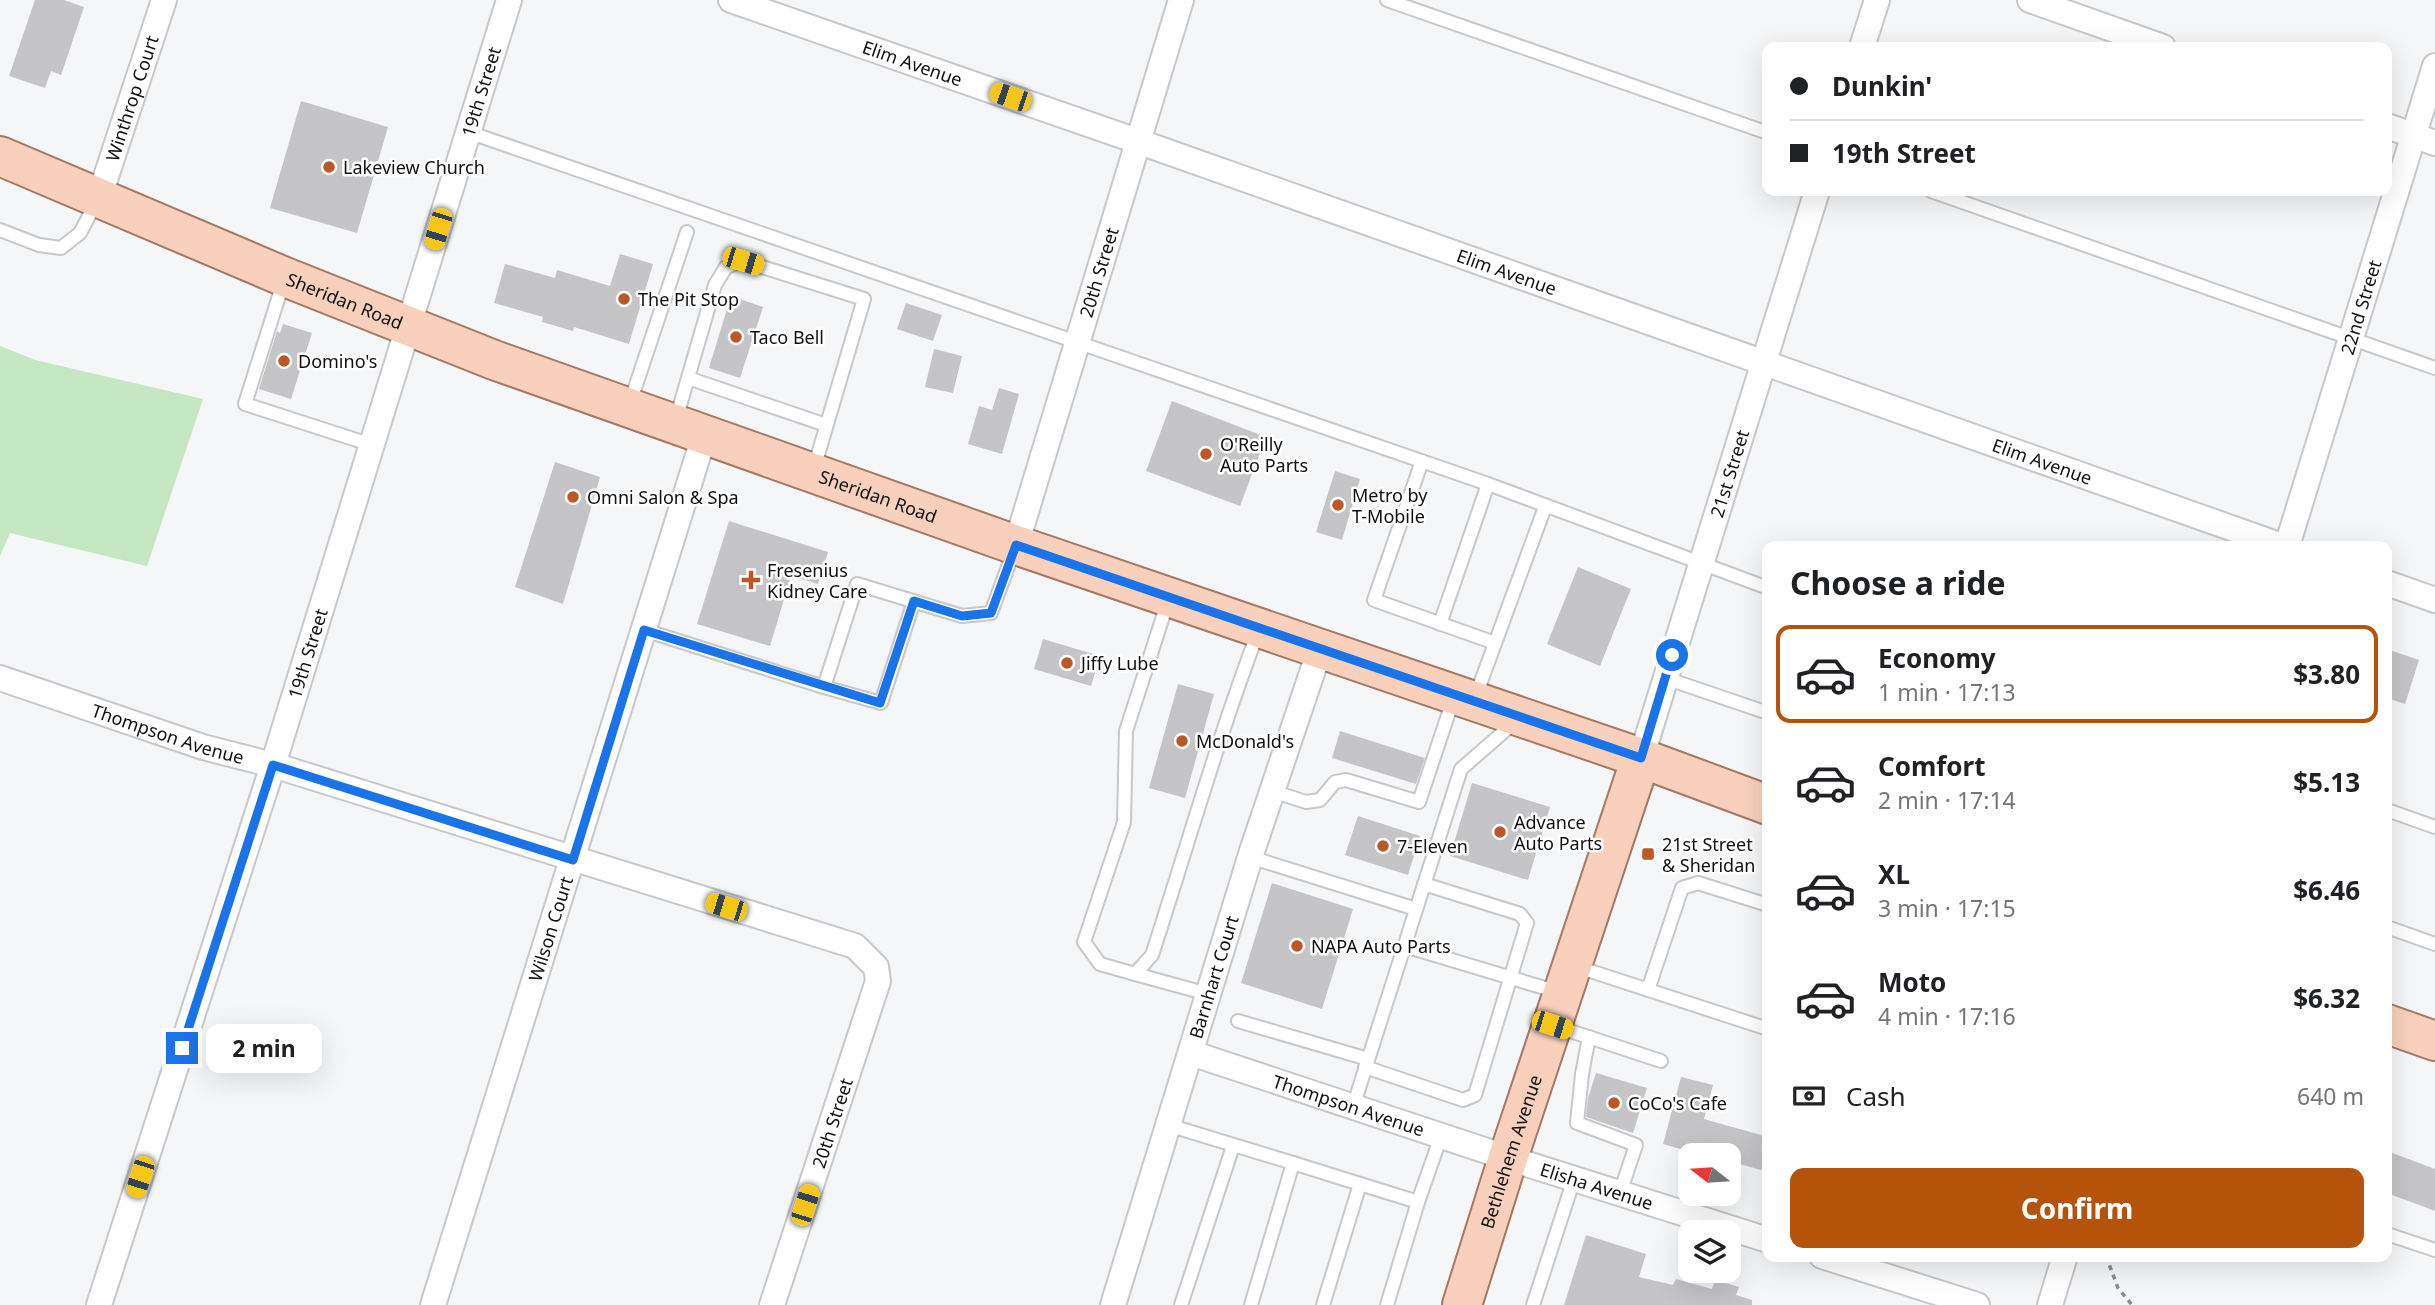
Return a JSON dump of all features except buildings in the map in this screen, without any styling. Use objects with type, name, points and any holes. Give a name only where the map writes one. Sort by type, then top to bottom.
[{"type":"main road","name":"Sheridan Road","points":[[0,156],[285,276],[494,360],[1016,545],[1641,758],[1762,803]]},
{"type":"main road","name":"Bethlehem Avenue","points":[[1462,1305],[1507,1158],[1641,758]]},
{"type":"main road","points":[[2392,1026],[2435,1041]]},
{"type":"street","name":"19th Street","points":[[99,1305],[273,765],[509,0]]},
{"type":"street","name":"Elim Avenue","points":[[731,0],[2270,541]]},
{"type":"street","name":"20th Street","points":[[1016,545],[1181,0]]},
{"type":"street","points":[[1864,42],[1877,0]]},
{"type":"street","points":[[2030,0],[2149,42]]},
{"type":"street","name":"Winthrop Court","points":[[99,198],[160,1]]},
{"type":"street","name":"22nd Street","points":[[2286,541],[2351,339],[2424,139],[2435,66]]},
{"type":"street","points":[[2392,128],[2424,139]]},
{"type":"street","name":"21st Street","points":[[1641,758],[1815,196]]},
{"type":"street","name":"Wilson Court","points":[[433,1305],[644,630],[690,428]]},
{"type":"street","points":[[2392,585],[2435,600]]},
{"type":"street","name":"Barnhart Court","points":[[1113,1305],[1250,857],[1320,649]]},
{"type":"street","name":"Thompson Avenue","points":[[0,678],[203,747],[273,765],[855,946],[876,967],[878,981]]},
{"type":"street","name":"20th Street","points":[[772,1305],[878,981]]},
{"type":"street","name":"Thompson Avenue","points":[[1191,1054],[1507,1158]]},
{"type":"street","name":"Elisha Avenue","points":[[1507,1158],[1762,1238]]},
{"type":"street","points":[[1841,1262],[1977,1305]]},
{"type":"street","points":[[2050,1305],[2063,1262]]},
{"type":"lane","points":[[1387,0],[1762,131]]},
{"type":"lane","points":[[468,132],[1488,484],[1762,586]]},
{"type":"lane","points":[[1945,196],[2435,368]]},
{"type":"lane","points":[[0,230],[39,244],[61,248],[80,233],[99,198]]},
{"type":"lane","points":[[629,407],[687,232]]},
{"type":"lane","points":[[690,428],[688,379],[715,285],[726,267],[743,261],[864,299],[812,472]]},
{"type":"lane","points":[[285,276],[245,404],[372,445]]},
{"type":"lane","points":[[688,379],[826,425]]},
{"type":"lane","points":[[1422,461],[1374,600],[1495,643]]},
{"type":"lane","points":[[1440,624],[1488,484]]},
{"type":"lane","points":[[1272,791],[1306,802],[1320,800],[1335,782],[1346,780],[1419,802],[1464,698],[1495,643],[1545,507]]},
{"type":"lane","points":[[824,687],[857,584],[962,616],[991,613],[1016,545]]},
{"type":"lane","points":[[1170,598],[1126,732],[1124,822],[1084,942],[1100,964],[1208,994]]},
{"type":"lane","points":[[644,630],[880,703],[914,601]]},
{"type":"lane","points":[[1135,974],[1152,955],[1231,703],[1259,628]]},
{"type":"lane","points":[[1665,678],[1762,711]]},
{"type":"lane","points":[[1353,1107],[1461,769],[1520,717]]},
{"type":"lane","points":[[2392,812],[2435,827]]},
{"type":"lane","points":[[1250,857],[1416,909]]},
{"type":"lane","points":[[1648,990],[1682,888],[1698,883],[1762,903]]},
{"type":"lane","points":[[1238,1021],[1367,1063],[1463,1100],[1475,1095],[1527,923],[1520,914],[1424,884]]},
{"type":"lane","points":[[2392,929],[2435,944]]},
{"type":"lane","points":[[1405,946],[1562,994],[1648,990],[1762,1027]]},
{"type":"lane","points":[[1562,994],[1589,1037],[1661,1060]]},
{"type":"lane","points":[[1589,1037],[1581,1074],[1577,1123],[1636,1144],[1620,1193]]},
{"type":"lane","points":[[1168,1125],[1418,1202]]},
{"type":"lane","points":[[1387,1305],[1441,1136]]},
{"type":"lane","points":[[1181,1305],[1233,1146]]},
{"type":"lane","points":[[1251,1305],[1293,1163]]},
{"type":"lane","points":[[1533,1305],[1574,1179]]},
{"type":"lane","points":[[1323,1305],[1360,1184]]},
{"type":"lane","points":[[2392,1236],[2435,1250]]},
{"type":"path","points":[[2109,1262],[2113,1278],[2132,1305]]},
{"type":"green space","points":[[0,346],[35,360],[203,399],[147,566],[10,533],[0,556]]},
{"type":"place","name":"Lakeview Church","points":[[329,167]]},
{"type":"place","name":"The Pit Stop","points":[[624,299]]},
{"type":"place","name":"Taco Bell","points":[[736,337]]},
{"type":"place","name":"Domino's","points":[[284,361]]},
{"type":"place","name":"O'Reilly Auto Parts","points":[[1206,454]]},
{"type":"place","name":"Omni Salon & Spa","points":[[573,497]]},
{"type":"place","name":"Metro by T-Mobile","points":[[1338,505]]},
{"type":"place","name":"Fresenius Kidney Care","points":[[751,580]]},
{"type":"place","name":"Jiffy Lube","points":[[1067,663]]},
{"type":"place","name":"McDonald's","points":[[1182,741]]},
{"type":"place","name":"Advance Auto Parts","points":[[1500,832]]},
{"type":"place","name":"7-Eleven","points":[[1383,846]]},
{"type":"place","name":"21st Street & Sheridan","points":[[1648,854]]},
{"type":"place","name":"NAPA Auto Parts","points":[[1297,946]]},
{"type":"place","name":"CoCo's Cafe","points":[[1614,1103]]},
{"type":"route","points":[[182,1048],[273,765],[573,860],[644,630],[880,703],[914,601],[962,616],[991,613],[1016,545],[1641,758],[1672,655]]}]
